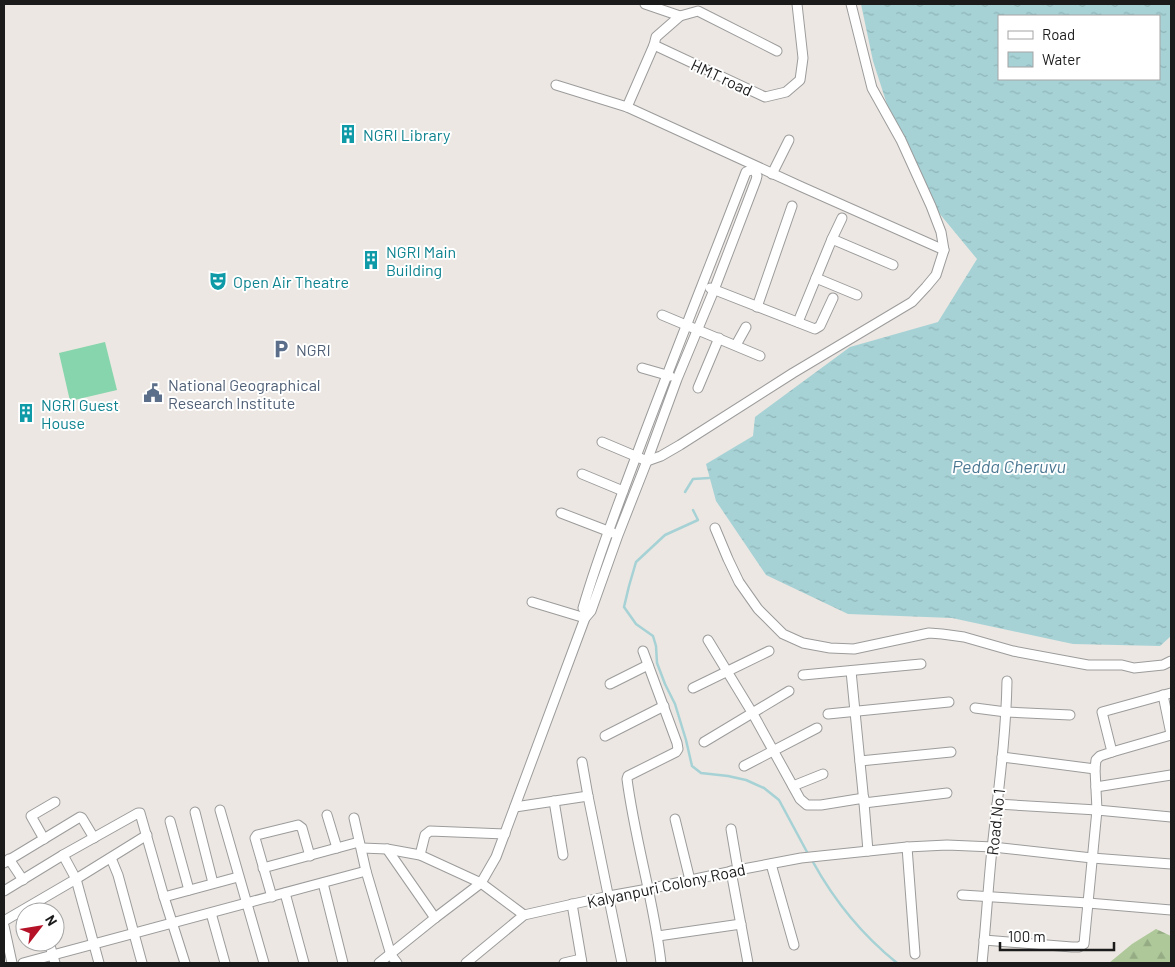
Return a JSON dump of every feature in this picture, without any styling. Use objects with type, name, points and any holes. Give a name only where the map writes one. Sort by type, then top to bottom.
[{"type":"street","points":[[645,4],[680,16]]},
{"type":"street","name":"HMT road","points":[[654,45],[764,97],[786,92],[800,80],[803,58],[797,4]]},
{"type":"street","points":[[602,442],[647,461],[661,456],[793,373],[912,302],[936,275],[944,250],[941,232],[901,140],[872,88],[850,4]]},
{"type":"street","points":[[627,107],[656,37],[680,16],[698,11],[777,51]]},
{"type":"street","points":[[556,85],[627,107],[944,250]]},
{"type":"street","points":[[772,174],[789,140]]},
{"type":"street","points":[[379,963],[481,883],[496,858],[587,616],[591,611],[677,379],[714,290],[757,176],[751,170],[746,172],[666,375],[608,531],[583,608],[587,616]]},
{"type":"street","points":[[757,306],[792,206]]},
{"type":"street","points":[[732,209],[743,213]]},
{"type":"street","points":[[798,322],[842,218]]},
{"type":"street","points":[[832,239],[893,265]]},
{"type":"street","points":[[816,278],[857,295]]},
{"type":"street","points":[[702,286],[815,329],[820,326],[833,298]]},
{"type":"street","points":[[662,315],[760,356]]},
{"type":"street","points":[[736,346],[746,326]]},
{"type":"street","points":[[698,388],[719,338]]},
{"type":"street","points":[[642,368],[677,379]]},
{"type":"street","points":[[582,474],[623,491]]},
{"type":"street","points":[[561,513],[618,535]]},
{"type":"street","points":[[715,528],[739,582],[758,609],[784,634],[803,643],[830,648],[854,649],[936,633],[964,637],[1013,651],[1088,665],[1122,665],[1134,668],[1163,665],[1171,661]]},
{"type":"street","points":[[532,602],[587,616]]},
{"type":"street","points":[[708,640],[753,714],[800,799],[807,805],[947,793]]},
{"type":"street","points":[[643,651],[678,749],[676,752],[628,776],[630,802],[658,936],[661,963]]},
{"type":"street","points":[[693,688],[769,651]]},
{"type":"street","points":[[803,675],[921,664]]},
{"type":"street","points":[[610,684],[648,665]]},
{"type":"street","points":[[851,671],[868,851]]},
{"type":"street","name":"Road No 1","points":[[982,963],[1002,758],[1007,681]]},
{"type":"street","points":[[704,742],[789,691]]},
{"type":"street","points":[[984,940],[1072,947],[1079,947],[1084,944],[1097,810],[1096,760],[1100,756],[1171,734],[1167,694],[1102,712],[1112,752]]},
{"type":"street","points":[[828,714],[949,702]]},
{"type":"street","points":[[605,736],[664,706]]},
{"type":"street","points":[[975,708],[1006,712],[1070,715]]},
{"type":"street","points":[[744,766],[817,728]]},
{"type":"street","points":[[860,761],[951,752]]},
{"type":"street","points":[[1002,758],[1095,769]]},
{"type":"street","points":[[582,762],[622,963]]},
{"type":"street","points":[[793,786],[823,774]]},
{"type":"street","points":[[1096,787],[1171,775]]},
{"type":"street","points":[[515,807],[588,796]]},
{"type":"street","points":[[554,801],[563,855]]},
{"type":"street","points":[[44,838],[31,816],[55,802]]},
{"type":"street","points":[[997,804],[1171,817]]},
{"type":"street","points":[[220,810],[264,963]]},
{"type":"street","points":[[4,891],[139,812],[185,963]]},
{"type":"street","points":[[195,812],[214,883]]},
{"type":"street","points":[[327,814],[337,848]]},
{"type":"street","points":[[22,880],[6,861],[44,838],[82,818],[94,838]]},
{"type":"street","points":[[354,818],[366,871],[390,955],[397,963]]},
{"type":"street","points":[[675,819],[690,880]]},
{"type":"street","points":[[170,821],[189,890]]},
{"type":"street","points":[[272,897],[255,838],[259,834],[298,825],[302,828],[310,856]]},
{"type":"street","points":[[731,829],[741,924],[748,963]]},
{"type":"street","points":[[420,855],[425,835],[430,831],[504,834]]},
{"type":"street","points":[[4,921],[147,835]]},
{"type":"street","points":[[264,868],[337,848],[360,845],[420,855],[481,883],[524,916],[466,963]]},
{"type":"street","points":[[906,847],[915,954]]},
{"type":"street","name":"Kalyanpuri Colony Road","points":[[524,916],[609,896],[801,858],[906,847],[992,847],[1171,864]]},
{"type":"street","points":[[387,849],[435,918]]},
{"type":"street","points":[[63,855],[76,879],[99,963]]},
{"type":"street","points":[[111,858],[118,875],[142,963]]},
{"type":"street","points":[[771,864],[794,945]]},
{"type":"street","points":[[23,963],[54,959],[94,944],[366,871]]},
{"type":"street","points":[[164,897],[238,876]]},
{"type":"street","points":[[322,883],[343,963]]},
{"type":"street","points":[[285,893],[304,963]]},
{"type":"street","points":[[962,896],[1171,910]]},
{"type":"street","points":[[564,963],[582,961],[572,904]]},
{"type":"street","points":[[211,913],[225,963]]},
{"type":"street","points":[[658,936],[741,924]]},
{"type":"street","points":[[4,926],[12,963]]},
{"type":"green space","points":[[105,342],[117,390],[70,401],[59,353]]},
{"type":"green space","points":[[1156,929],[1171,936],[1171,963],[1109,963],[1132,944]]},
{"type":"water","name":"Pedda Cheruvu","points":[[861,4],[1171,4],[1171,636],[1160,646],[1073,644],[952,618],[848,614],[766,575],[716,501],[706,464],[753,436],[755,417],[850,347],[938,322],[977,259],[939,213],[892,120],[873,61]]},
{"type":"waterway","points":[[685,492],[693,479],[709,478]]},
{"type":"waterway","points":[[693,510],[698,520],[665,535],[636,562],[624,607],[636,624],[653,636],[656,646],[657,663],[675,704],[692,766],[701,773],[746,780],[764,788],[779,800],[807,852]]},
{"type":"waterway","points":[[813,862],[830,891],[850,917],[872,941],[897,963]]},
{"type":"place","name":"NGRI Library","points":[[348,134]]},
{"type":"place","name":"NGRI Main Building","points":[[371,260]]},
{"type":"place","name":"Open Air Theatre","points":[[218,281]]},
{"type":"place","name":"NGRI","points":[[281,349]]},
{"type":"place","name":"National Geographical Research Institute","points":[[153,393]]},
{"type":"place","name":"NGRI Guest House","points":[[26,413]]}]
